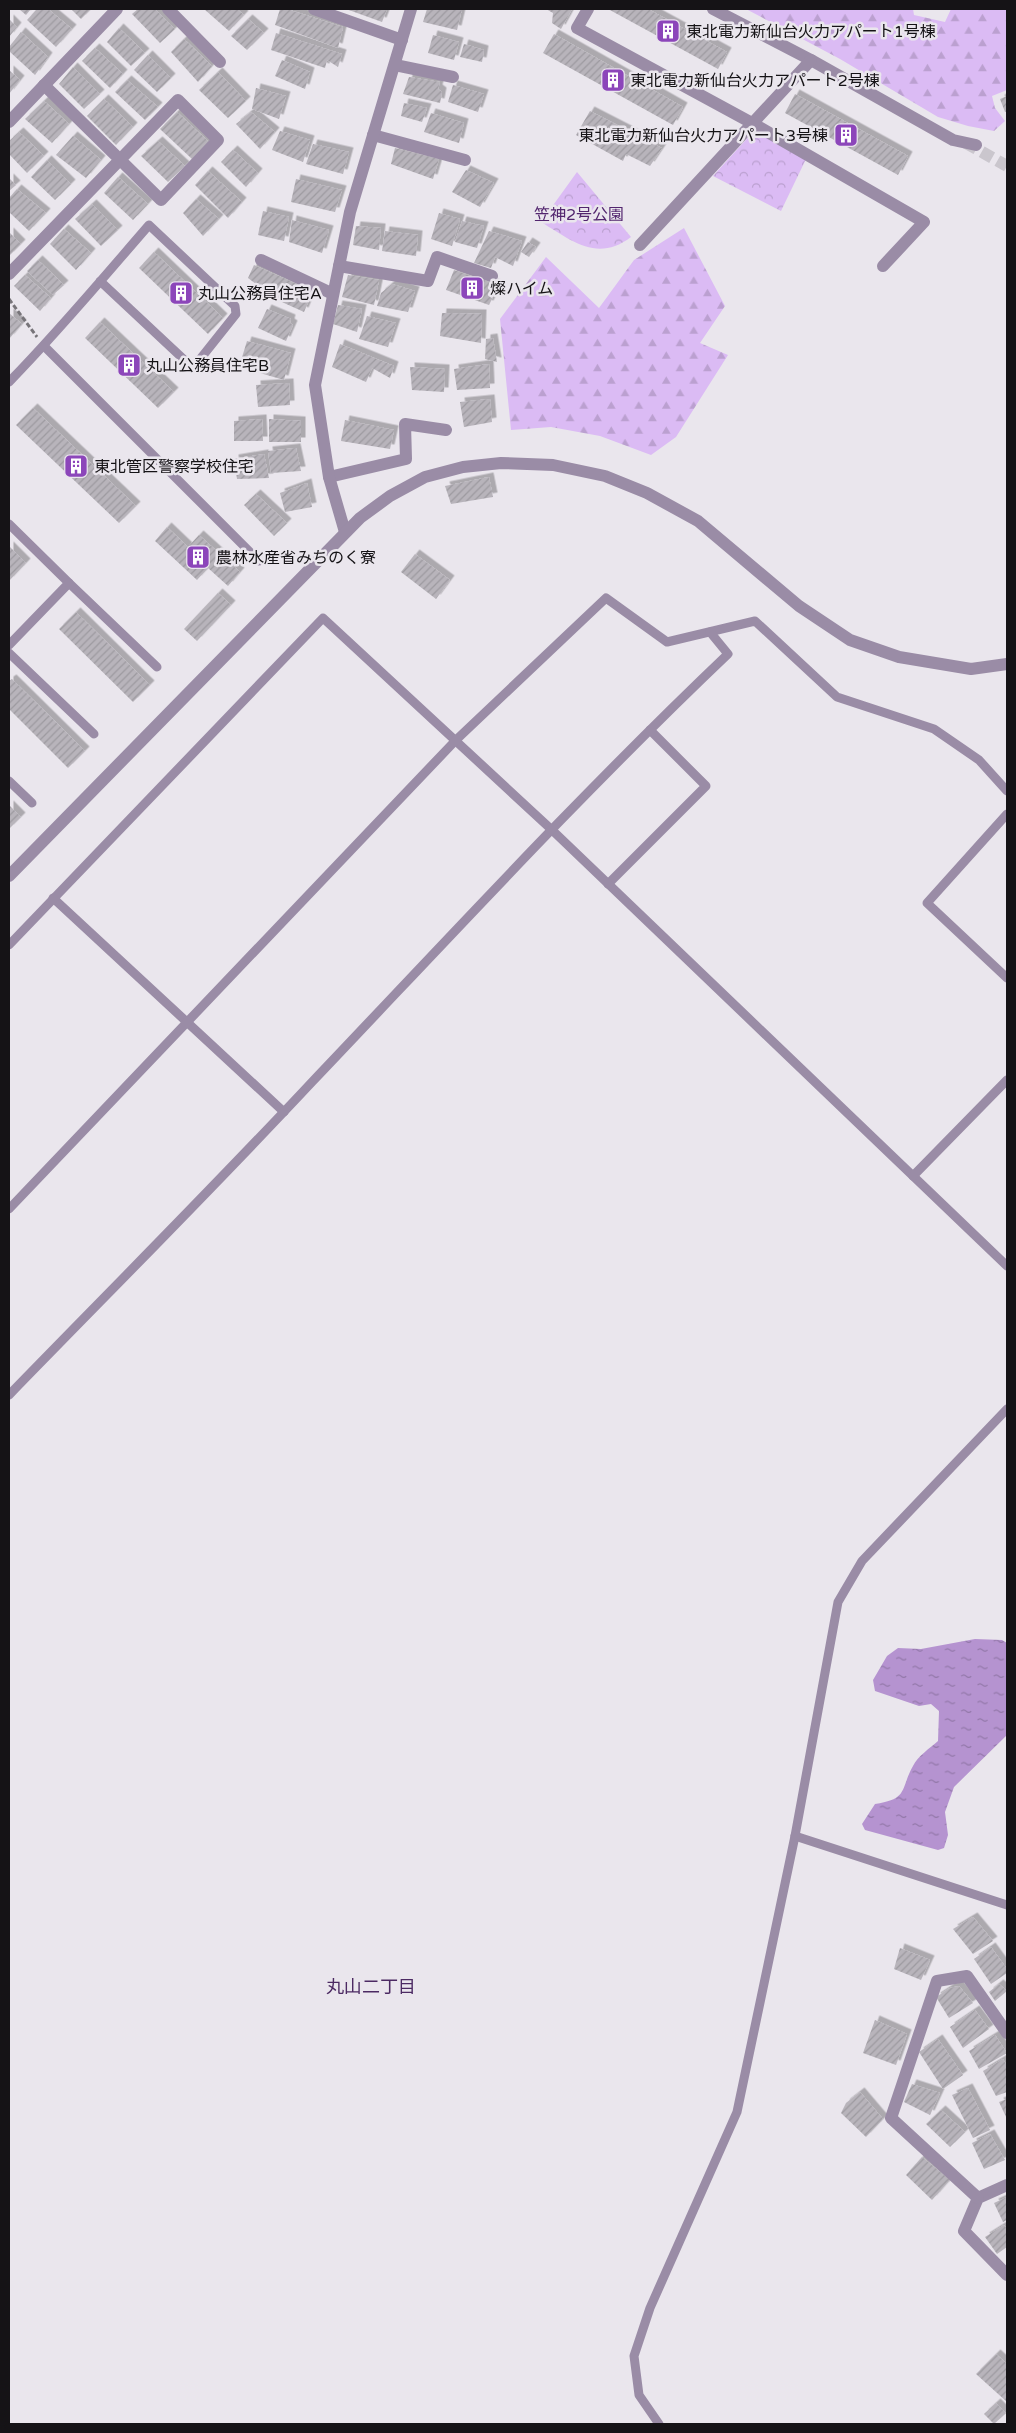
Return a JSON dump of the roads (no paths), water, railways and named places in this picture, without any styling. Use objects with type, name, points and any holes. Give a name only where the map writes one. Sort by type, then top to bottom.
[{"type":"street","points":[[9,122],[117,9]]},
{"type":"street","points":[[168,9],[220,62]]},
{"type":"street","points":[[314,9],[402,40]]},
{"type":"street","points":[[345,532],[329,477],[315,385],[350,212],[411,9]]},
{"type":"street","points":[[588,9],[577,28],[752,123],[924,222],[883,266]]},
{"type":"street","points":[[713,9],[811,60],[953,140],[976,145]]},
{"type":"street","points":[[640,245],[811,60]]},
{"type":"street","points":[[394,65],[453,77]]},
{"type":"street","points":[[9,274],[120,160],[178,100],[218,140],[161,200],[120,160],[44,84]]},
{"type":"street","points":[[373,135],[465,160]]},
{"type":"street","points":[[338,266],[428,281],[437,257],[492,276]]},
{"type":"street","points":[[261,260],[333,294]]},
{"type":"street","points":[[329,477],[406,459],[405,424],[446,430]]},
{"type":"street","points":[[9,876],[360,518],[390,496],[425,477],[463,467],[501,464],[553,465],[605,476],[647,493],[698,520],[799,606],[850,640],[899,657],[971,669],[1007,664]]},
{"type":"street","points":[[978,2198],[891,2118],[937,1981],[967,1976],[1007,2033]]},
{"type":"street","points":[[1007,2185],[978,2198],[964,2231],[1007,2275]]},
{"type":"lane","points":[[9,382],[44,346],[100,281],[149,225],[236,306],[236,314],[193,368],[100,281]]},
{"type":"lane","points":[[44,346],[259,561]]},
{"type":"lane","points":[[9,524],[157,667]]},
{"type":"lane","points":[[9,645],[69,583]]},
{"type":"lane","points":[[9,1209],[456,740],[606,598],[667,642],[755,621],[837,697],[934,729],[979,760],[1007,791]]},
{"type":"lane","points":[[9,945],[323,618],[552,830],[1007,1266]]},
{"type":"lane","points":[[9,1395],[284,1112],[552,830],[728,654],[710,632]]},
{"type":"lane","points":[[9,653],[94,734]]},
{"type":"lane","points":[[608,884],[706,786],[650,730]]},
{"type":"lane","points":[[9,781],[32,803]]},
{"type":"lane","points":[[1007,814],[927,903],[1007,978]]},
{"type":"lane","points":[[53,898],[284,1112]]},
{"type":"lane","points":[[913,1176],[1007,1080]]},
{"type":"lane","points":[[659,2424],[639,2395],[634,2356],[650,2308],[737,2112],[795,1836],[838,1602],[862,1561],[1007,1409]]},
{"type":"lane","points":[[795,1836],[911,1876],[1007,1905]]},
{"type":"water","points":[[975,1639],[1002,1640],[1007,1643],[1007,1735],[954,1787],[945,1812],[948,1835],[944,1848],[938,1850],[865,1830],[862,1824],[875,1804],[886,1802],[899,1796],[915,1762],[938,1741],[939,1711],[931,1704],[919,1706],[875,1691],[873,1680],[887,1656],[898,1648],[921,1649]]},
{"type":"tunnel","points":[[966,143],[1007,166]]},
{"type":"place","name":"東北電力新仙台火力アパート1号棟","points":[[668,31]]},
{"type":"place","name":"東北電力新仙台火力アパート2号棟","points":[[613,80]]},
{"type":"place","name":"東北電力新仙台火力アパート3号棟","points":[[846,135]]},
{"type":"place","name":"燦ハイム","points":[[472,288]]},
{"type":"place","name":"丸山公務員住宅A","points":[[181,293]]},
{"type":"place","name":"丸山公務員住宅B","points":[[129,365]]},
{"type":"place","name":"東北管区警察学校住宅","points":[[76,466]]},
{"type":"place","name":"農林水産省みちのく寮","points":[[198,557]]},
{"type":"district","name":"丸山二丁目","points":[[371,1987]]},
{"type":"park label","name":"笠神2号公園","points":[[579,214]]}]
